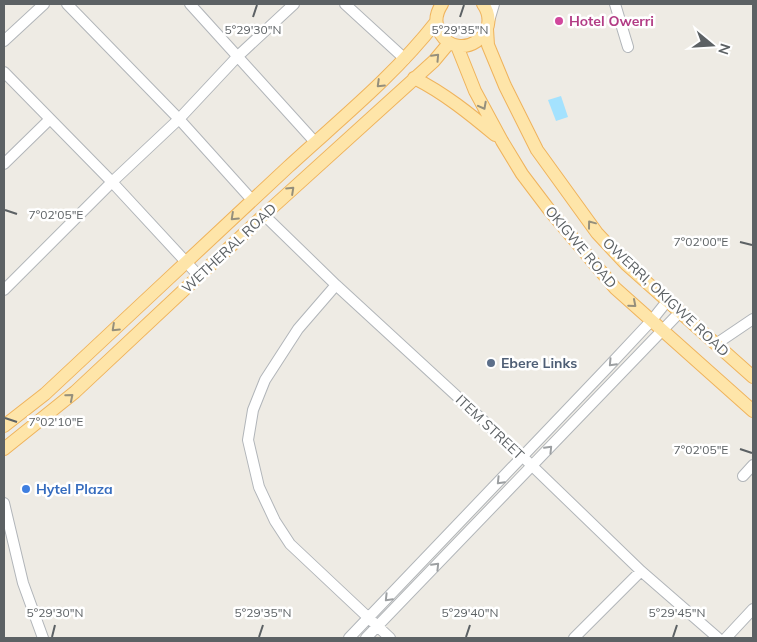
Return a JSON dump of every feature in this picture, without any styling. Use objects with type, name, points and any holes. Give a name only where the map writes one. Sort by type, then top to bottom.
[{"type":"main road","name":"OWERRI, OKIGWE ROAD","points":[[482,4],[487,9],[488,45],[505,86],[537,150],[597,232],[626,264],[753,377]]},
{"type":"main road","name":"WETHERAL ROAD","points":[[4,426],[45,394],[252,200],[373,91],[405,59],[438,10]]},
{"type":"main road","name":"OKIGWE ROAD","points":[[438,10],[438,30],[453,44],[475,91],[522,174],[576,244],[615,288],[753,411]]},
{"type":"main road","points":[[453,44],[466,46],[474,44],[481,38],[488,25]]},
{"type":"main road","name":"WETHERAL ROAD","points":[[4,449],[75,392],[264,215],[453,44]]},
{"type":"main road","points":[[414,78],[434,88],[464,109],[502,140]]},
{"type":"street","points":[[4,41],[44,4]]},
{"type":"street","points":[[67,4],[178,119],[252,200]]},
{"type":"street","points":[[190,4],[315,142]]},
{"type":"street","points":[[4,290],[178,119],[238,56],[294,4]]},
{"type":"street","points":[[345,4],[405,59]]},
{"type":"street","points":[[488,25],[494,4]]},
{"type":"street","points":[[616,4],[628,46]]},
{"type":"street","points":[[4,72],[112,182],[199,276]]},
{"type":"street","points":[[4,164],[50,120]]},
{"type":"street","name":"ITEM STREET","points":[[264,215],[336,285],[523,457],[640,571],[718,638]]},
{"type":"street","points":[[336,285],[298,329],[265,380],[253,410],[248,440],[259,487],[275,521],[290,544],[390,638]]},
{"type":"street","points":[[349,638],[523,457],[652,320],[668,300]]},
{"type":"street","points":[[366,638],[680,312]]},
{"type":"street","points":[[716,344],[753,319]]},
{"type":"street","points":[[743,476],[753,465]]},
{"type":"street","points":[[4,503],[23,583],[43,638]]},
{"type":"street","points":[[574,638],[640,571]]},
{"type":"street","points":[[726,638],[753,609]]},
{"type":"water","points":[[561,96],[568,117],[556,121],[548,100]]},
{"type":"place","name":"Hotel Owerri","points":[[559,21]]},
{"type":"place","name":"Ebere Links","points":[[491,363]]},
{"type":"place","name":"Hytel Plaza","points":[[26,489]]}]
